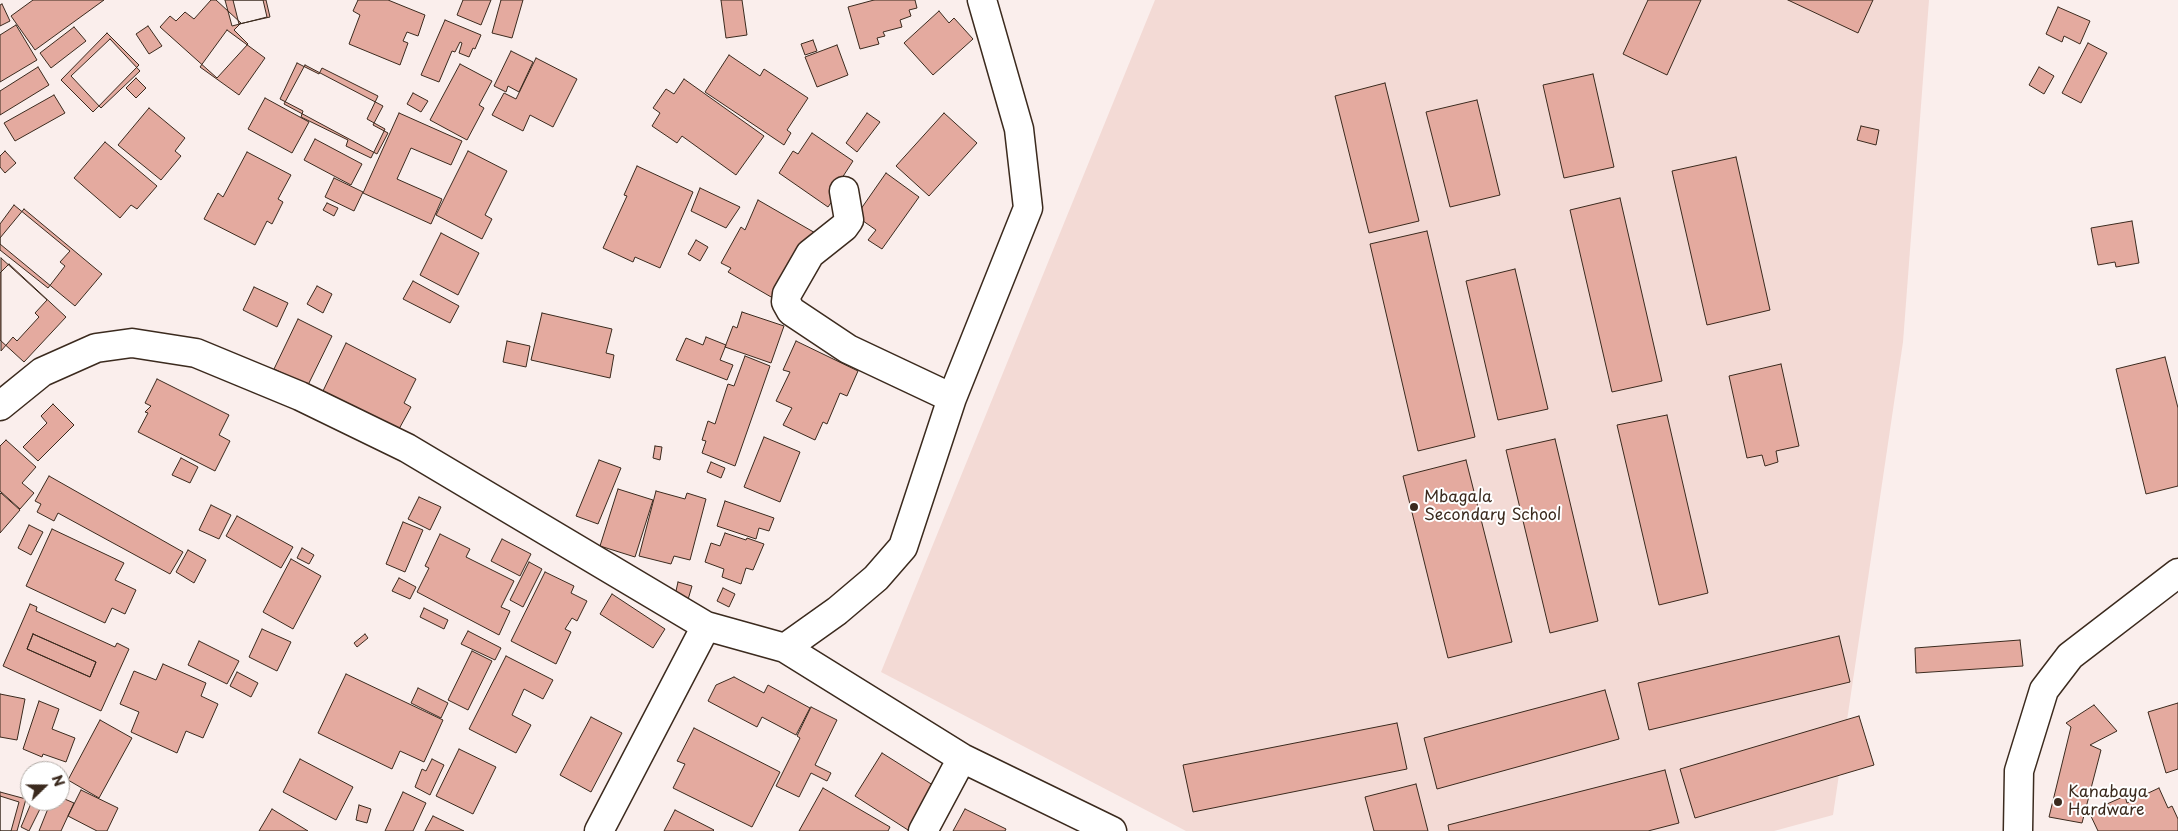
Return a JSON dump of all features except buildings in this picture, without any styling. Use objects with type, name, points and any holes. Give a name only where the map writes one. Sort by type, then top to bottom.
[{"type":"street","points":[[785,648],[837,611],[876,578],[903,547],[952,398],[1028,208],[1019,129],[982,0]]},
{"type":"street","points":[[844,191],[849,220],[844,227],[810,254],[787,294],[786,302],[791,311],[848,349],[952,398]]},
{"type":"street","points":[[0,406],[42,372],[96,348],[132,343],[196,353],[300,396],[407,448],[706,626],[785,648],[962,758],[1112,831]]},
{"type":"street","points":[[2018,831],[2019,771],[2044,690],[2070,656],[2178,573]]},
{"type":"street","points":[[599,831],[706,626]]},
{"type":"street","points":[[923,831],[962,758]]},
{"type":"shaded area","name":"Mbagala Secondary School","points":[[1155,0],[1929,0],[1903,342],[1833,815],[1774,831],[1186,831],[881,672]]},
{"type":"place","name":"Mbagala Secondary School","points":[[1414,507]]},
{"type":"place","name":"Kanabaya Hardware","points":[[2058,802]]}]
